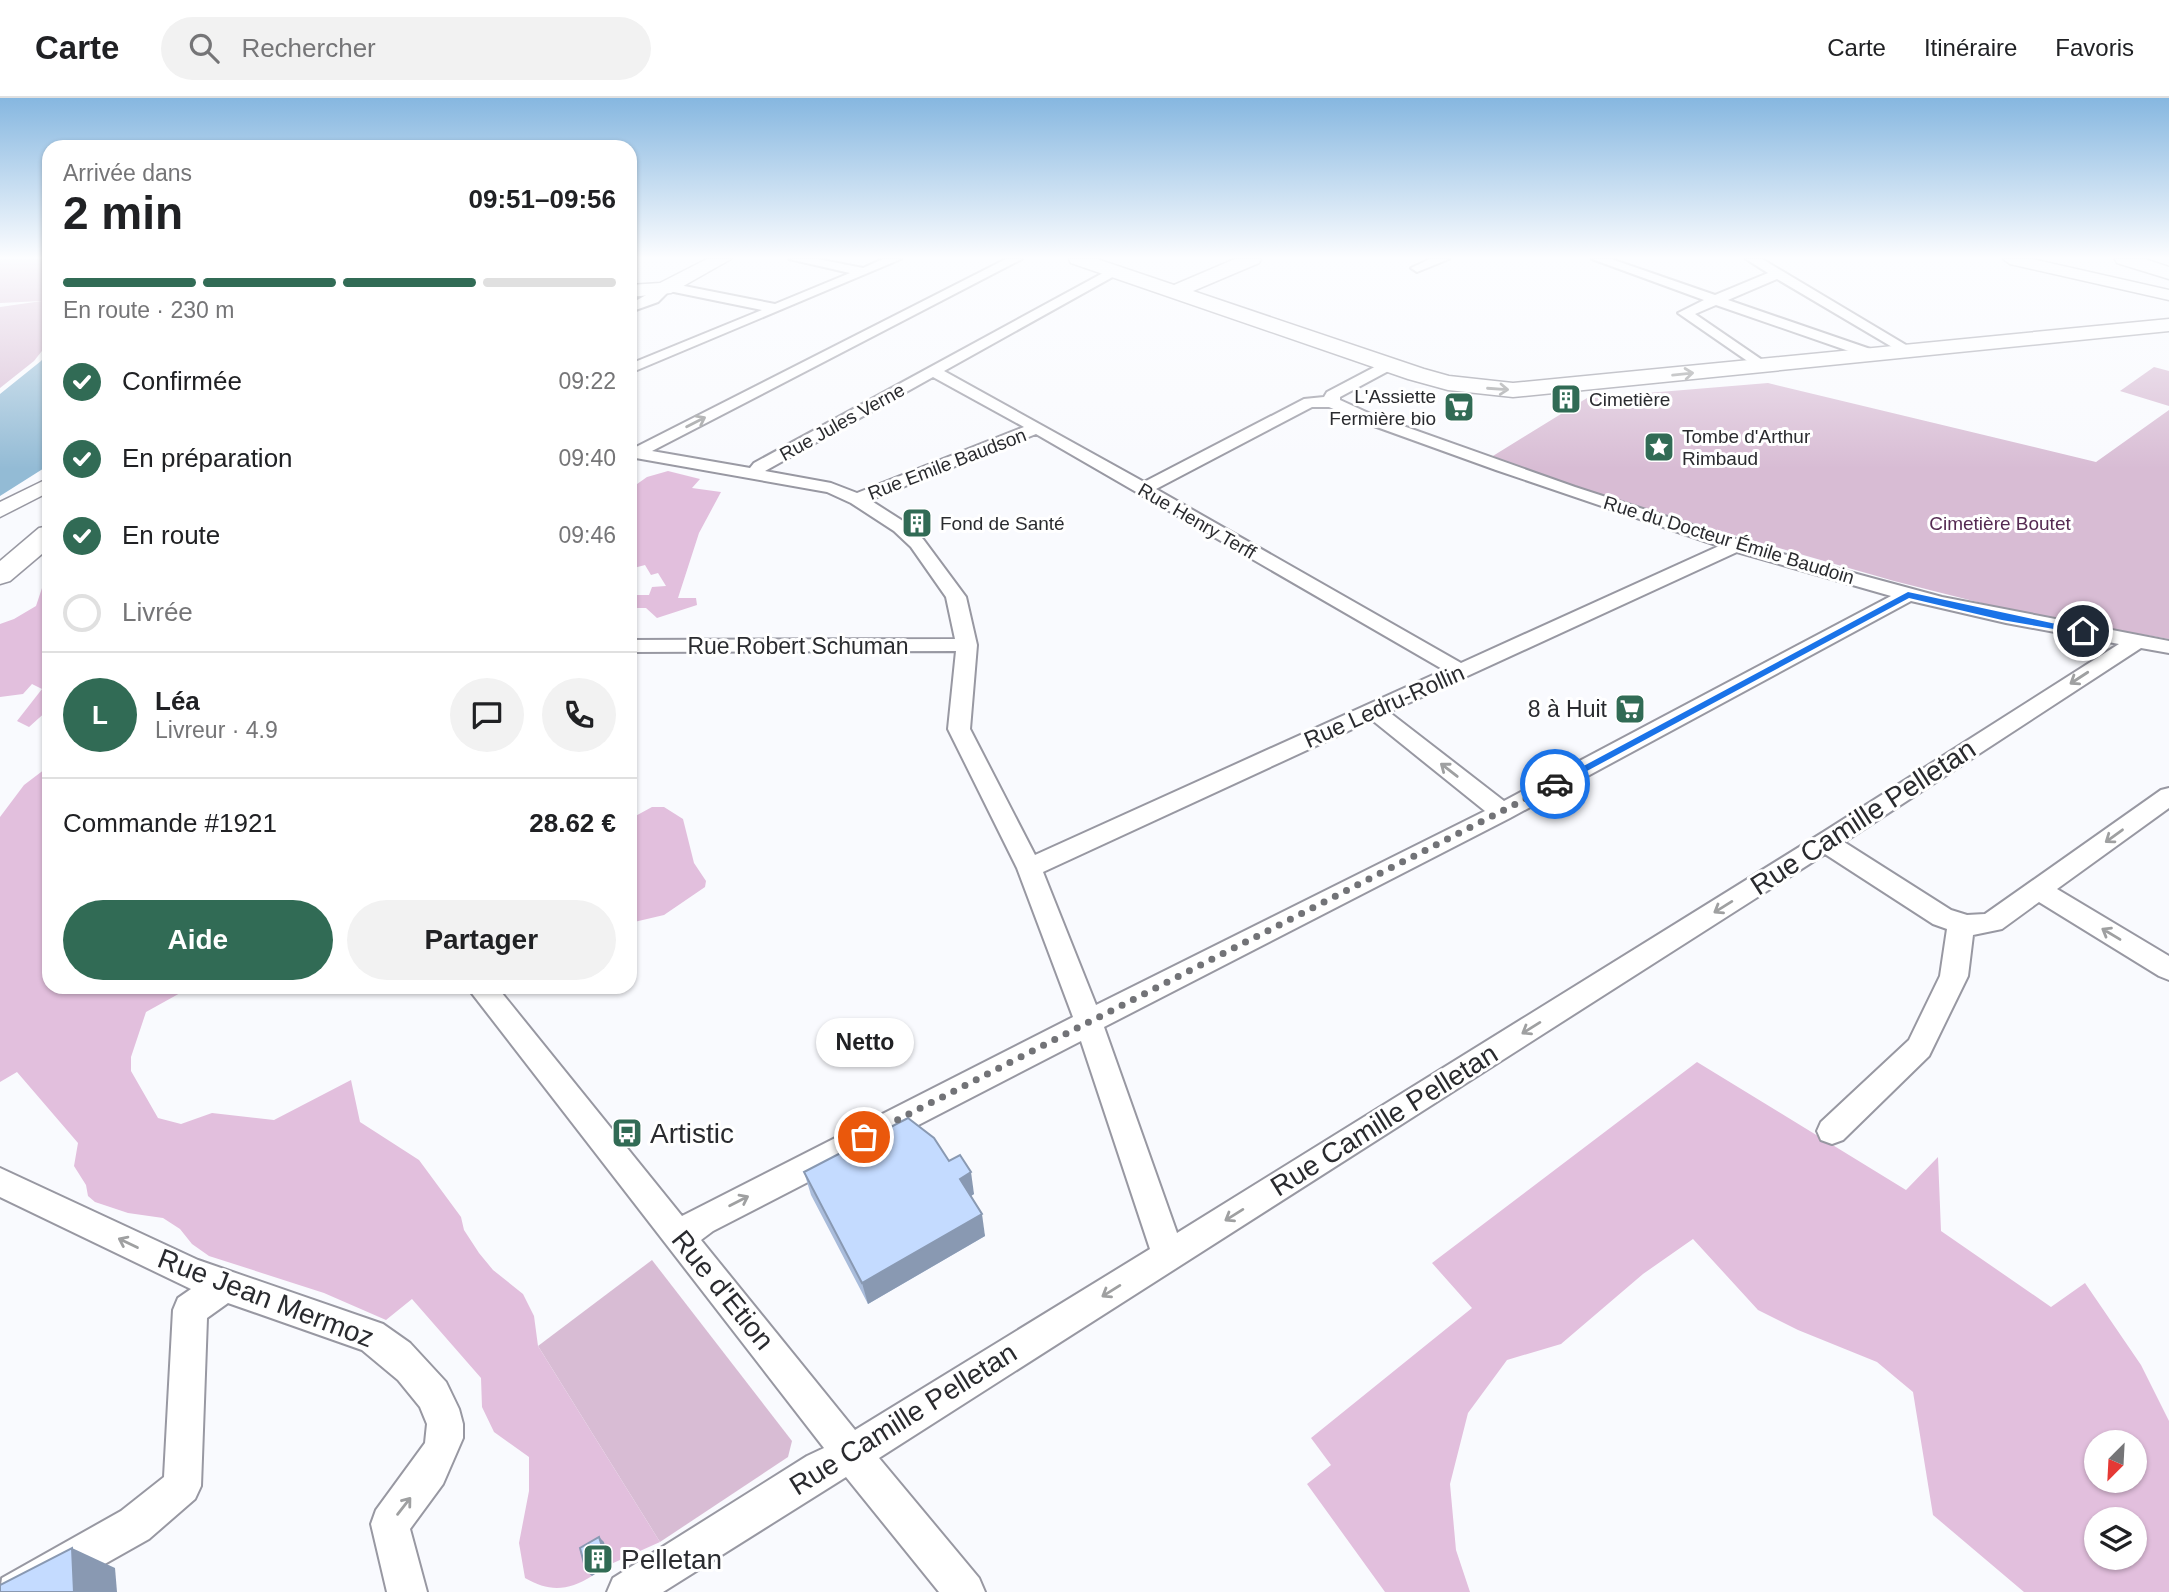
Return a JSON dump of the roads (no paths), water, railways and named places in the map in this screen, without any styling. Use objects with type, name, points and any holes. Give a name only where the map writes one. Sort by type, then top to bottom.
[{"type":"main road","points":[[1283,329],[1448,383],[1513,390],[2132,329]]},
{"type":"main road","points":[[0,575],[42,540]]},
{"type":"main road","points":[[0,591],[42,561]]},
{"type":"street","points":[[637,366],[727,329]]},
{"type":"street","points":[[637,450],[878,329]]},
{"type":"street","name":"Rue Jules Verne","points":[[755,473],[1009,329]]},
{"type":"street","points":[[1708,329],[1764,366]]},
{"type":"street","points":[[1799,329],[1874,355]]},
{"type":"street","points":[[1871,329],[1909,351]]},
{"type":"street","points":[[1142,490],[1309,402],[1332,402],[1332,395],[1389,365]]},
{"type":"street","name":"Rue Henry Terff","points":[[932,371],[1037,428],[1461,671]]},
{"type":"street","name":"Rue du Docteur Émile Baudoin","points":[[1332,402],[1368,419],[1640,515],[1908,595],[2002,617],[2169,647]]},
{"type":"street","name":"Rue Emile Baudson","points":[[857,499],[1037,428]]},
{"type":"street","points":[[637,453],[814,483],[857,499],[900,527],[956,597],[967,645],[958,729],[1029,868],[1088,1023],[1169,1256]]},
{"type":"street","points":[[0,514],[42,488]]},
{"type":"street","points":[[0,514],[42,503]]},
{"type":"street","name":"Rue Ledru-Rollin","points":[[1029,868],[1739,544]]},
{"type":"street","points":[[680,1236],[702,1220],[1502,812],[1908,595]]},
{"type":"street","name":"Rue Camille Pelletan","points":[[627,1592],[820,1469],[852,1455],[889,1428],[1169,1256],[1825,842],[2137,641]]},
{"type":"street","name":"Rue Robert Schuman","points":[[637,646],[967,645]]},
{"type":"street","points":[[1374,711],[1502,812]]},
{"type":"street","points":[[1825,842],[1923,906],[1961,925],[1977,927],[1993,922],[2169,796]]},
{"type":"street","points":[[2038,890],[2169,970]]},
{"type":"street","points":[[1832,1131],[1919,1048],[1954,976],[1961,925]]},
{"type":"street","name":"Rue d'Etion","points":[[487,994],[852,1455],[965,1592]]},
{"type":"street","name":"Rue Jean Mermoz","points":[[0,1182],[191,1273],[371,1336],[402,1357],[439,1402],[445,1437],[423,1483],[390,1524],[407,1592]]},
{"type":"street","points":[[16,1592],[135,1525],[182,1486],[190,1310],[225,1284]]},
{"type":"water","points":[[41,361],[42,469],[0,496],[0,394]]},
{"type":"place","name":"Cimetière","points":[[1566,399]]},
{"type":"place","name":"L'Assiette Fermière bio","points":[[1459,407]]},
{"type":"place","name":"Tombe d'Arthur Rimbaud","points":[[1659,447]]},
{"type":"place","name":"Fond de Santé","points":[[917,523]]},
{"type":"place","name":"8 à Huit","points":[[1630,709]]},
{"type":"place","name":"Artistic","points":[[627,1133]]},
{"type":"place","name":"Netto","points":[[864,1137]]},
{"type":"place","name":"Pelletan","points":[[598,1559]]},
{"type":"park label","name":"Cimetière Boutet","points":[[2000,523]]}]
